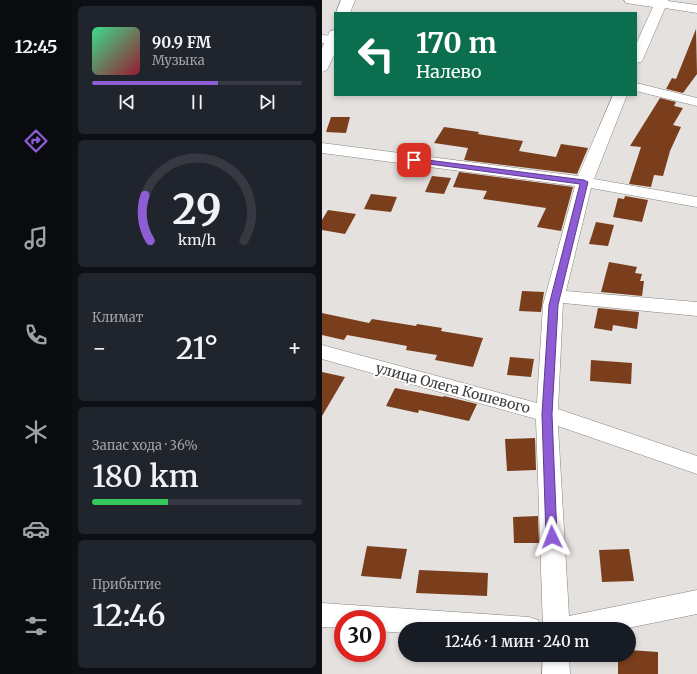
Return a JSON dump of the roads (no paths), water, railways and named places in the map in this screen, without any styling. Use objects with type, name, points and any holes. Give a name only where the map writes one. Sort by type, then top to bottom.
[{"type":"main road","points":[[343,12],[348,0]]},
{"type":"main road","points":[[322,67],[331,38]]},
{"type":"street","points":[[630,0],[661,2],[697,9]]},
{"type":"street","points":[[637,57],[661,2]]},
{"type":"street","points":[[637,87],[697,102]]},
{"type":"street","points":[[556,622],[547,414],[554,305],[584,182],[620,96]]},
{"type":"street","points":[[322,148],[584,182],[697,202]]},
{"type":"street","points":[[556,296],[697,309]]},
{"type":"street","name":"улица Олега Кошевого","points":[[322,352],[547,414],[697,465]]},
{"type":"street","points":[[599,622],[697,602]]},
{"type":"street","points":[[322,615],[426,622]]},
{"type":"street","points":[[556,662],[556,674]]}]
